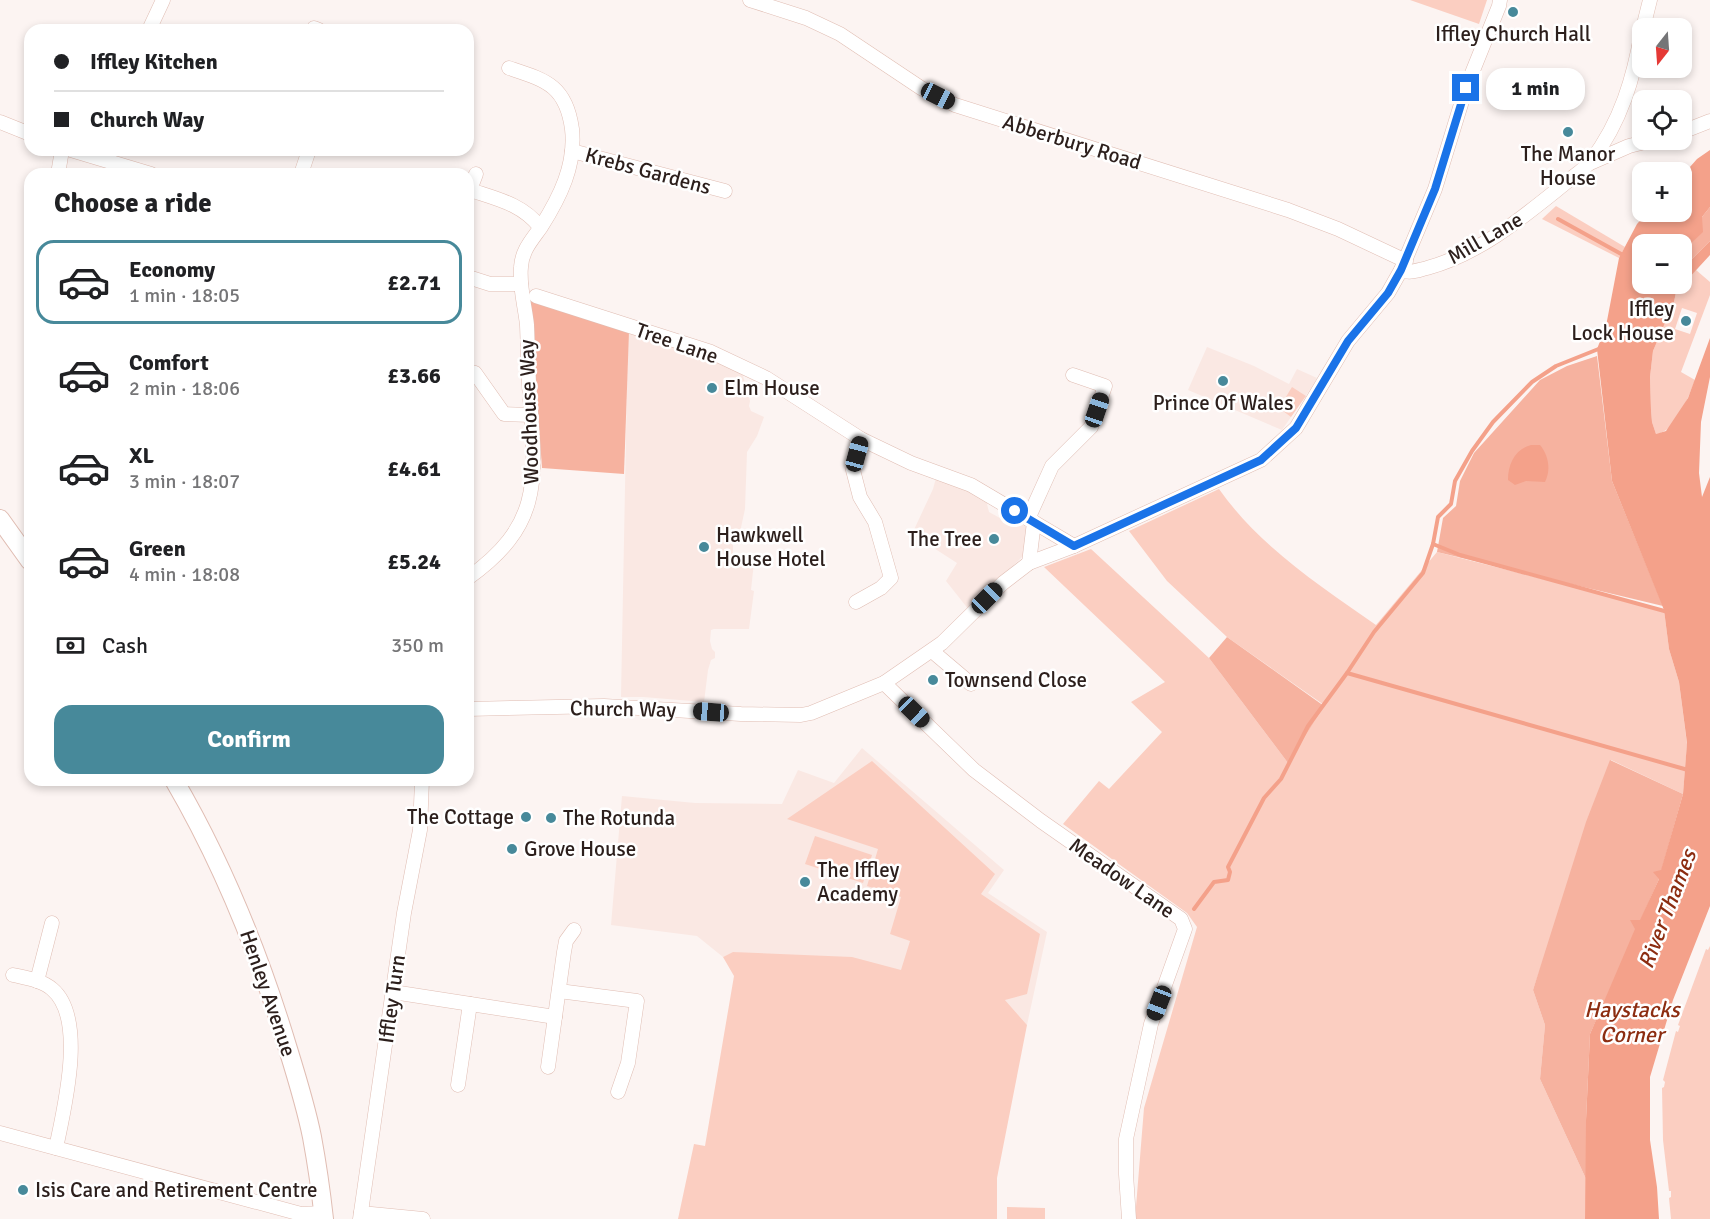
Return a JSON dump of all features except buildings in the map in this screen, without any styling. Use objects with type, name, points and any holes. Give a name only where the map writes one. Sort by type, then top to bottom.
[{"type":"main road","points":[[1,524],[24,553]]},
{"type":"main road","name":"Henley Avenue","points":[[177,786],[225,878],[262,967],[302,1094],[312,1138],[324,1216]]},
{"type":"street","points":[[152,24],[163,0]]},
{"type":"street","name":"Abberbury Road","points":[[750,0],[806,18],[840,34],[921,88],[955,105],[1288,210],[1338,229],[1403,266]]},
{"type":"street","name":"Church Way","points":[[474,709],[604,706],[741,714],[801,715],[811,713],[884,683],[932,651],[1003,583],[1029,563],[1074,546],[1261,460],[1296,428],[1348,341],[1388,293],[1403,266],[1435,189],[1466,88],[1500,0]]},
{"type":"street","name":"Mill Lane","points":[[1646,18],[1650,0]]},
{"type":"street","name":"Woodhouse Way","points":[[474,574],[506,546],[525,514],[532,491],[534,467],[527,364],[527,326],[521,284],[521,265],[525,248],[560,196],[567,178],[572,151],[570,120],[560,94],[544,80],[509,68]]},
{"type":"street","name":"Mill Lane","points":[[1590,163],[1621,113],[1632,77]]},
{"type":"street","points":[[1692,128],[1710,121]]},
{"type":"street","points":[[0,122],[24,132]]},
{"type":"street","name":"Mill Lane","points":[[1403,266],[1407,273],[1436,266],[1493,238],[1518,221],[1590,163],[1632,145]]},
{"type":"street","name":"Krebs Gardens","points":[[572,151],[725,191]]},
{"type":"street","points":[[98,156],[133,168]]},
{"type":"street","points":[[474,179],[476,174]]},
{"type":"street","points":[[474,194],[515,206],[531,215],[540,227]]},
{"type":"street","points":[[474,279],[490,284],[521,284]]},
{"type":"street","name":"Tree Lane","points":[[536,296],[711,352],[766,378],[861,439],[911,463],[971,485],[1074,546]]},
{"type":"street","points":[[474,373],[504,414],[531,415]]},
{"type":"street","points":[[1029,563],[1031,521],[1052,466],[1091,427],[1105,386],[1073,375]]},
{"type":"street","points":[[856,602],[881,588],[891,578],[875,522],[860,497],[853,470],[861,439]]},
{"type":"street","points":[[932,651],[971,684]]},
{"type":"street","name":"Meadow Lane","points":[[884,683],[974,770],[1041,821],[1181,920],[1185,929],[1151,1024],[1126,1139],[1129,1219]]},
{"type":"street","name":"Iffley Turn","points":[[360,1216],[404,913],[420,830],[422,786]]},
{"type":"street","points":[[36,981],[52,922]]},
{"type":"street","points":[[548,1067],[566,941],[574,930]]},
{"type":"street","points":[[13,975],[51,987],[61,998],[67,1014],[71,1048],[68,1093],[56,1148]]},
{"type":"street","points":[[559,991],[637,1001],[628,1063],[618,1092]]},
{"type":"street","points":[[393,992],[555,1017]]},
{"type":"street","points":[[458,1085],[470,1004]]},
{"type":"street","points":[[0,1132],[301,1214],[324,1216]]},
{"type":"street","points":[[360,1216],[423,1219]]},
{"type":"shaded area","points":[[1410,0],[1487,0],[1479,24]]},
{"type":"shaded area","points":[[1556,206],[1625,247],[1619,258],[1542,219]]},
{"type":"shaded area","points":[[1710,207],[1710,241],[1692,259],[1692,242],[1702,232],[1702,217]]},
{"type":"shaded area","points":[[1696,270],[1710,282],[1710,295],[1681,372],[1695,380],[1675,421],[1663,432],[1656,434],[1651,410],[1650,377],[1653,351],[1676,294],[1692,294],[1692,274]],"holes":[[[1682,308],[1697,313],[1690,334],[1675,329]]]},
{"type":"shaded area","points":[[530,301],[629,331],[624,474],[542,468]]},
{"type":"shaded area","points":[[628,330],[716,361],[744,374],[751,411],[764,417],[757,436],[747,452],[745,509],[740,532],[733,532],[733,553],[745,555],[745,561],[754,562],[751,590],[754,591],[749,629],[711,630],[710,641],[715,658],[711,660],[708,670],[704,702],[621,697]]},
{"type":"shaded area","points":[[1207,347],[1254,366],[1289,384],[1297,369],[1317,378],[1282,430],[1188,390]]},
{"type":"shaded area","points":[[1597,356],[1612,481],[1663,606],[1437,552],[1443,518],[1456,506],[1460,481],[1474,453],[1540,380],[1567,366]]},
{"type":"shaded area","points":[[1292,387],[1306,396],[1291,417],[1279,408]]},
{"type":"shaded area","points":[[936,478],[990,498],[987,504],[989,512],[1009,523],[1012,517],[1021,519],[1027,527],[1025,554],[969,610],[946,581],[957,563],[912,534]]},
{"type":"shaded area","points":[[1219,489],[1253,529],[1291,564],[1376,625],[1437,552],[1664,610],[1669,649],[1679,682],[1687,744],[1683,794],[1611,760],[1533,990],[1545,1025],[1540,1079],[1587,1181],[1585,1219],[1135,1219],[1144,1108],[1197,927],[1187,913],[1063,824],[1099,781],[1109,789],[1162,732],[1131,702],[1165,682],[1044,567],[1091,549],[1209,658],[1288,763],[1324,705],[1227,637],[1167,581],[1129,531]]},
{"type":"shaded area","points":[[1227,637],[1324,706],[1288,763],[1209,658]]},
{"type":"shaded area","name":"The Iffley Academy","points":[[862,748],[1004,870],[988,893],[1047,932],[1027,1025],[1005,1000],[734,952],[723,957],[697,936],[611,925],[622,796],[695,803],[782,804],[798,770],[834,783]]},
{"type":"shaded area","points":[[1610,760],[1683,794],[1659,879],[1590,1034],[1586,1120],[1587,1181],[1540,1079],[1545,1025],[1533,990],[1586,822]]},
{"type":"shaded area","points":[[872,761],[995,874],[981,894],[1040,934],[1027,994],[1005,1000],[1027,1025],[997,1178],[997,1219],[678,1219],[694,1144],[705,1146],[734,976],[723,957],[733,952],[852,957],[901,970],[910,941],[890,934],[901,897],[867,886],[878,849],[787,819]]},
{"type":"shaded area","points":[[815,836],[872,855],[863,883],[805,864]]},
{"type":"shaded area","points":[[1710,946],[1710,1219],[1671,1219],[1669,1198],[1671,1191],[1669,1191],[1663,1140],[1662,1088],[1665,1082],[1663,1080],[1676,1031],[1678,1032],[1680,1026],[1678,1025],[1706,949],[1708,950]]},
{"type":"shaded area","points":[[1007,1207],[1045,1208],[1045,1219],[1007,1219]]},
{"type":"water","points":[[1710,150],[1710,207],[1702,217],[1703,232],[1692,242],[1692,234],[1632,234],[1632,294],[1676,294],[1653,351],[1650,377],[1651,410],[1656,434],[1666,431],[1688,398],[1710,338],[1710,377],[1701,422],[1699,473],[1702,497],[1710,477],[1710,906],[1673,1000],[1650,1077],[1650,1140],[1659,1219],[1585,1219],[1590,1034],[1635,929],[1630,920],[1640,920],[1659,879],[1653,872],[1661,870],[1683,794],[1687,743],[1679,682],[1669,649],[1664,610],[1612,481],[1597,349],[1606,326],[1619,258],[1637,224],[1639,222],[1692,222],[1692,165]]},
{"type":"water","points":[[1710,241],[1710,255],[1692,275],[1692,259]]},
{"type":"water","points":[[1531,445],[1540,445],[1547,458],[1548,468],[1545,482],[1526,481],[1515,485],[1508,480],[1511,463],[1521,450]]},
{"type":"waterway","points":[[1558,219],[1623,255]]},
{"type":"waterway","points":[[1433,544],[1438,517],[1451,504],[1455,481],[1472,451],[1493,422],[1532,382],[1556,366],[1601,348]]},
{"type":"waterway","points":[[1347,673],[1374,632],[1423,573],[1433,544],[1460,555],[1668,612]]},
{"type":"waterway","points":[[1194,909],[1214,882],[1228,880],[1230,872],[1228,867],[1264,798],[1281,779],[1308,726],[1347,673],[1688,770]]},
{"type":"place","name":"Iffley Church Hall","points":[[1513,12]]},
{"type":"place","name":"The Manor House","points":[[1568,132]]},
{"type":"place","name":"Iffley Lock House","points":[[1686,321]]},
{"type":"place","name":"Prince Of Wales","points":[[1223,381]]},
{"type":"place","name":"Elm House","points":[[712,388]]},
{"type":"place","name":"The Tree","points":[[994,539]]},
{"type":"place","name":"Hawkwell House Hotel","points":[[704,547]]},
{"type":"place","name":"Townsend Close","points":[[933,680]]},
{"type":"place","name":"The Cottage","points":[[526,817]]},
{"type":"place","name":"The Rotunda","points":[[551,818]]},
{"type":"place","name":"Grove House","points":[[512,849]]},
{"type":"place","name":"The Iffley Academy","points":[[805,882]]},
{"type":"place","name":"Isis Care and Retirement Centre","points":[[23,1190]]},
{"type":"route","points":[[1015,511],[1074,546],[1261,460],[1296,428],[1348,341],[1388,293],[1401,270],[1435,189],[1466,88]]},
{"type":"water label","name":"River Thames","points":[[1667,909]]},
{"type":"water label","name":"Haystacks Corner","points":[[1632,1022]]}]
